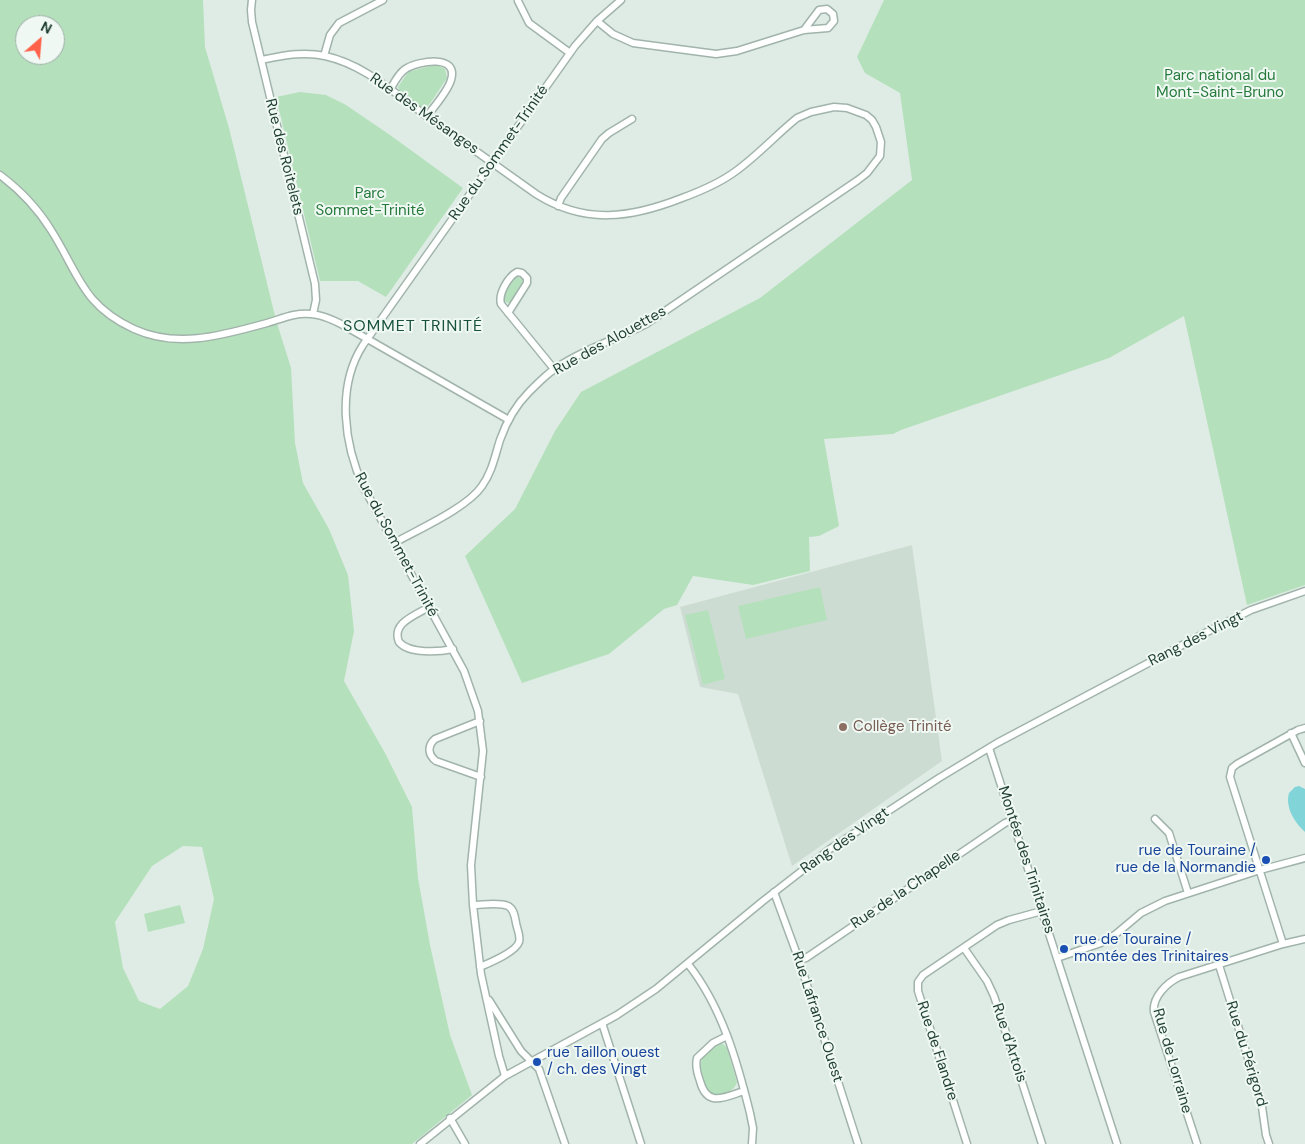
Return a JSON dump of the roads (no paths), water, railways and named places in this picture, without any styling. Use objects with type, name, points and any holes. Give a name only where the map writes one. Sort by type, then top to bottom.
[{"type":"street","name":"Rue des Roitelets","points":[[252,0],[251,18],[315,284],[314,314]]},
{"type":"street","points":[[324,56],[330,35],[339,23],[383,0]]},
{"type":"street","name":"Rue du Sommet-Trinité","points":[[505,1076],[484,990],[472,905],[471,864],[481,777],[480,721],[470,685],[453,650],[360,479],[347,434],[346,412],[350,381],[357,358],[367,339],[570,53],[597,21],[621,0]]},
{"type":"street","points":[[518,1],[530,23],[570,53]]},
{"type":"street","points":[[597,21],[613,34],[634,43],[716,54],[737,51],[804,30],[829,27],[834,21],[833,14],[827,9],[819,10],[804,30]]},
{"type":"street","name":"Rue des Mésanges","points":[[261,60],[295,54],[324,56],[355,66],[536,194],[558,206],[588,214],[610,216],[655,209],[704,190],[737,170],[797,118],[825,108],[843,108],[868,117],[876,127],[881,147]]},
{"type":"street","points":[[390,90],[407,68],[436,61],[445,63],[451,70],[451,80],[427,116]]},
{"type":"street","points":[[558,206],[565,192],[602,139],[632,119]]},
{"type":"street","name":"Rue des Alouettes","points":[[394,543],[466,503],[477,493],[491,469],[509,420],[529,392],[554,369],[584,352],[646,324],[866,174],[879,159],[881,147]]},
{"type":"street","points":[[0,175],[22,194],[40,214],[90,298],[105,311],[134,329],[160,338],[192,339],[225,334],[292,315],[314,314],[340,324],[509,420]]},
{"type":"street","points":[[508,313],[527,283],[527,278],[522,273],[517,272],[512,275],[500,296],[500,302],[508,313],[554,369]]},
{"type":"street","name":"Rang des Vingt","points":[[420,1144],[450,1118],[505,1076],[602,1023],[656,990],[774,892],[850,835],[989,748],[1226,622],[1259,607],[1305,591]]},
{"type":"street","points":[[429,607],[400,624],[397,633],[399,642],[408,649],[453,650]]},
{"type":"street","points":[[480,721],[435,739],[429,750],[431,756],[436,761],[481,777]]},
{"type":"street","points":[[1282,944],[1231,781],[1231,772],[1238,764],[1291,733],[1305,728]]},
{"type":"street","points":[[1291,733],[1305,762]]},
{"type":"street","name":"Montée des Trinitaires","points":[[989,748],[1117,1144]]},
{"type":"street","points":[[1155,819],[1169,834],[1188,893]]},
{"type":"street","name":"Rue de la Chapelle","points":[[799,960],[806,958],[1013,820]]},
{"type":"street","points":[[1057,958],[1101,943],[1116,934],[1146,910],[1188,893],[1305,858]]},
{"type":"street","name":"Rue Lafrance Ouest","points":[[774,892],[799,960],[858,1144]]},
{"type":"street","points":[[472,905],[504,905],[509,907],[514,913],[519,937],[518,943],[514,948],[480,966]]},
{"type":"street","name":"Rue de Flandre","points":[[967,1144],[917,986],[922,976],[1001,923],[1042,911]]},
{"type":"street","name":"Rue de Lorraine","points":[[1196,1144],[1154,1012],[1154,1004],[1158,995],[1177,978],[1282,944],[1305,939]]},
{"type":"street","name":"Rue d'Artois","points":[[964,948],[987,981],[994,996],[1042,1144]]},
{"type":"street","points":[[688,964],[710,994],[727,1036],[752,1123],[752,1144]]},
{"type":"street","name":"Rue du Périgord","points":[[1218,965],[1261,1100],[1269,1144]]},
{"type":"street","name":"Rue du Sommet-Trinité","points":[[484,990],[493,1009],[520,1051],[539,1068],[565,1144]]},
{"type":"street","points":[[602,1023],[641,1144]]},
{"type":"street","points":[[727,1036],[712,1042],[697,1058],[696,1068],[701,1087],[707,1095],[715,1099],[744,1091]]},
{"type":"street","points":[[450,1118],[465,1144]]},
{"type":"water","points":[[1299,786],[1305,789],[1305,832],[1297,824],[1288,804],[1289,793]]},
{"type":"place","name":"Collège Trinité","points":[[843,727]]},
{"type":"place","name":"rue de Touraine / rue de la Normandie","points":[[1266,860]]},
{"type":"place","name":"rue de Touraine / montée des Trinitaires","points":[[1064,949]]},
{"type":"place","name":"rue Taillon ouest / ch. des Vingt","points":[[537,1062]]},
{"type":"district","name":"SOMMET TRINITÉ","points":[[413,327]]},
{"type":"park label","name":"Parc national du Mont-Saint-Bruno","points":[[1220,84]]},
{"type":"park label","name":"Parc Sommet-Trinité","points":[[370,202]]}]
